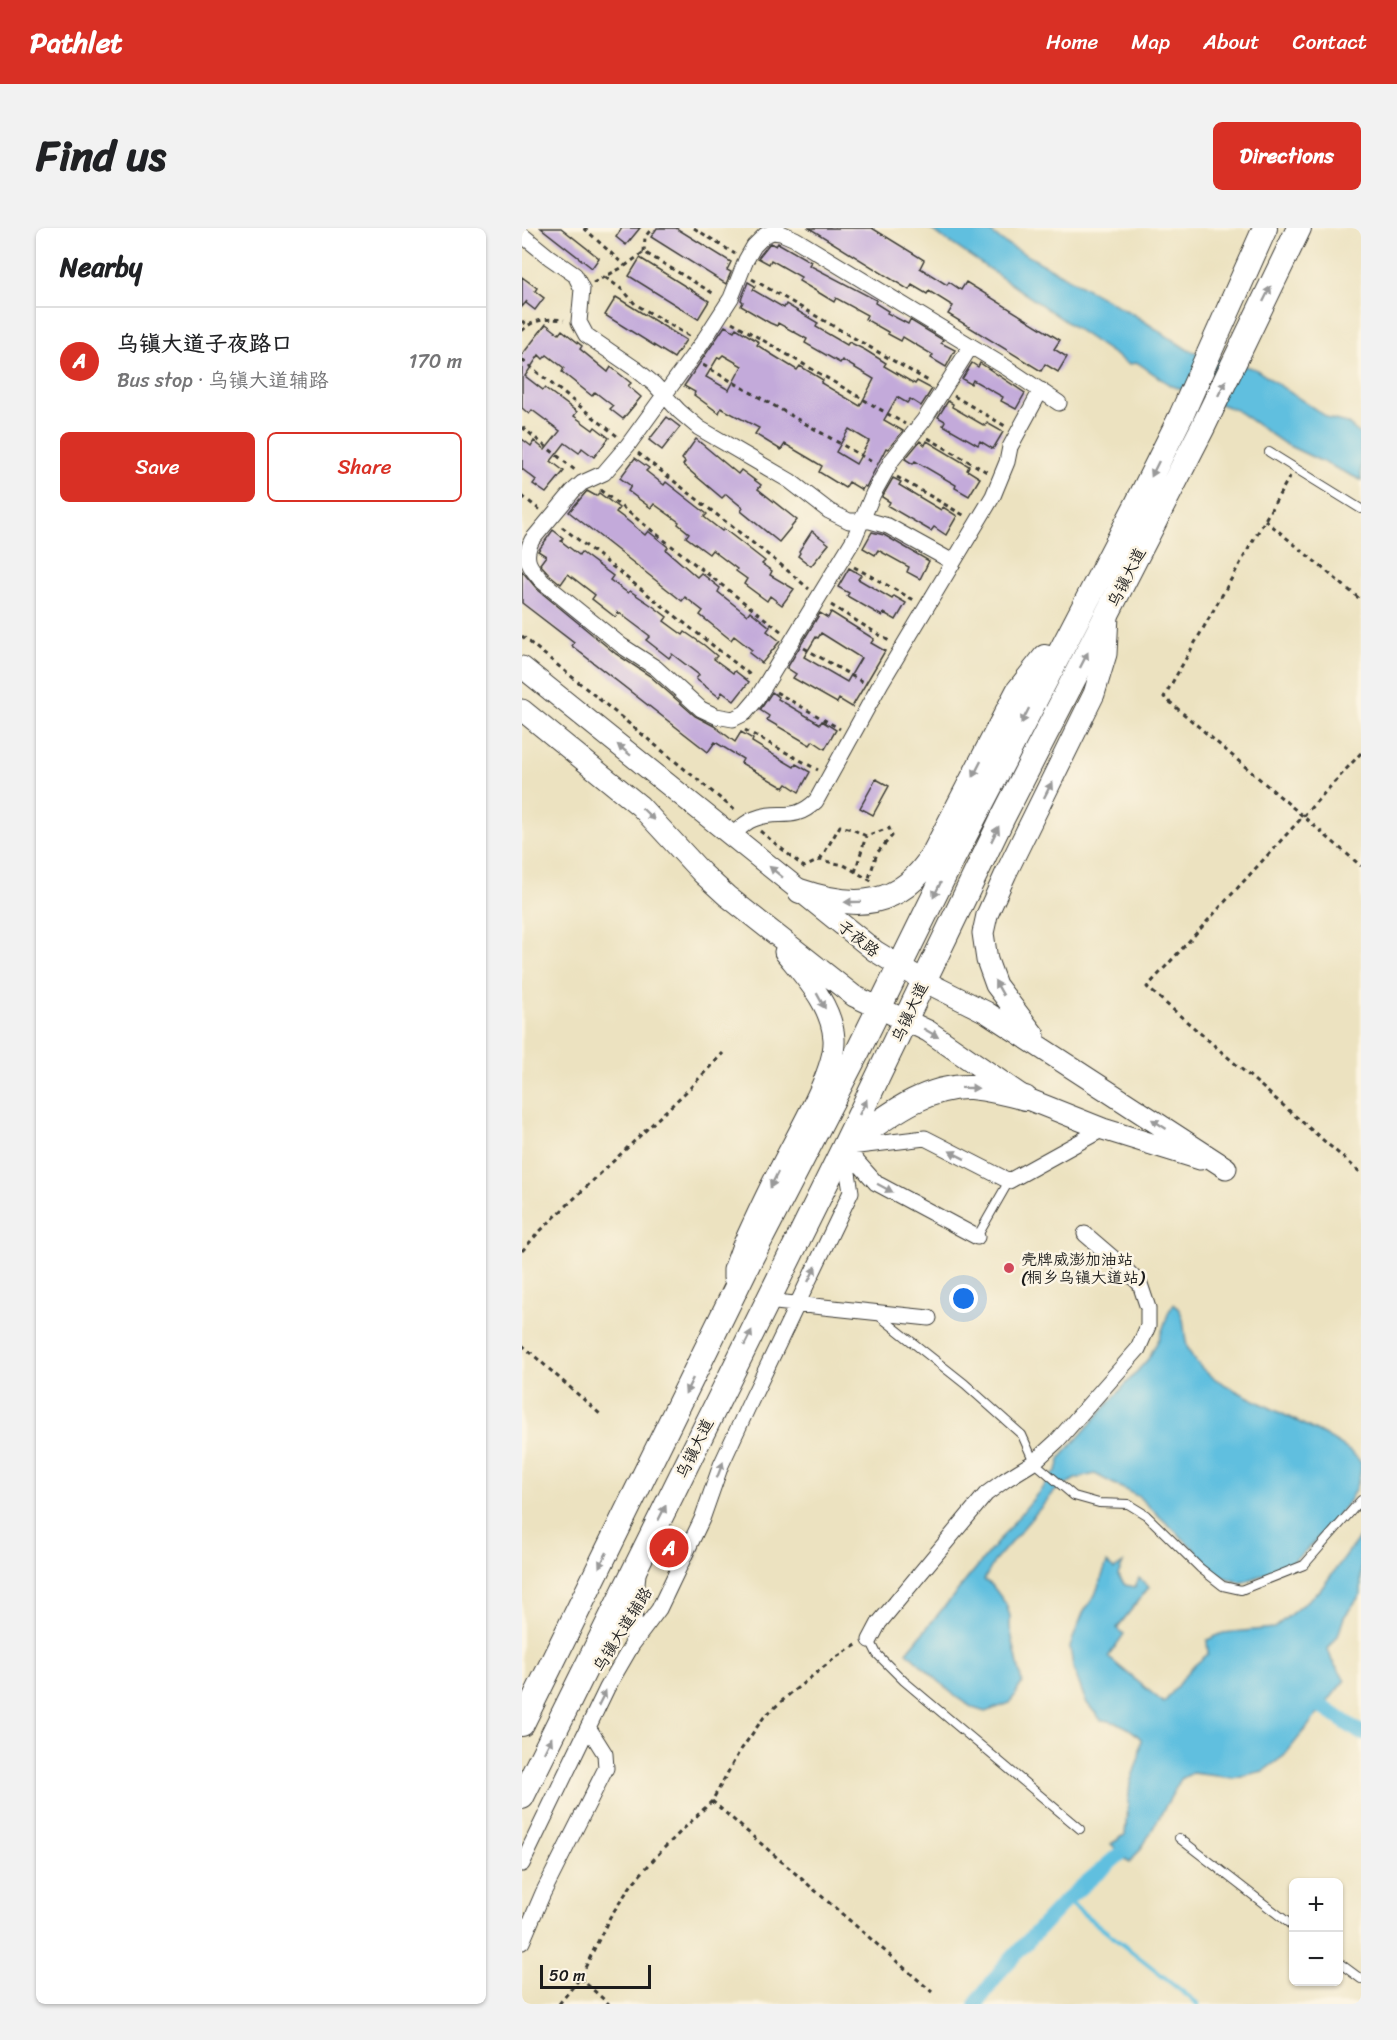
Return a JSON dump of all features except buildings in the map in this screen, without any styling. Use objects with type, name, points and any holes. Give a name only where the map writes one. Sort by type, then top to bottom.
[{"type":"main road","name":"乌镇大道","points":[[522,1724],[733,1295],[1068,634],[1136,506],[1180,416],[1265,228]]},
{"type":"main road","name":"乌镇大道","points":[[522,1797],[844,1147],[1028,768],[1202,429],[1299,228]]},
{"type":"main road","points":[[1048,1051],[1022,1021],[996,985],[984,947],[983,933],[987,915],[1006,873],[1094,694],[1106,654],[1108,613]]},
{"type":"main road","points":[[800,891],[824,899],[846,902],[872,901],[890,896],[904,888],[926,867],[1018,691],[1040,663],[1068,634]]},
{"type":"main road","name":"子夜路","points":[[522,667],[867,945],[899,967],[986,1012],[1226,1168],[1103,1129]]},
{"type":"main road","points":[[522,710],[640,806],[702,873],[759,922],[854,996],[947,1042],[1025,1098]]},
{"type":"main road","points":[[733,1295],[734,1270],[742,1248],[810,1110],[833,1056],[834,1038],[823,1004],[813,988],[759,922]]},
{"type":"main road","points":[[844,1147],[901,1107],[919,1098],[946,1090],[968,1087],[1025,1098],[1103,1129]]},
{"type":"main road","points":[[702,1358],[731,1372]]},
{"type":"street","points":[[971,346],[924,420],[896,453],[842,560],[756,700],[745,713],[733,718],[716,716],[701,709],[656,668],[622,646],[543,582],[532,570],[526,556],[527,549],[573,491],[582,483],[604,473],[628,445],[692,359],[724,309],[754,246],[765,235],[773,232],[795,239],[971,346],[1059,403]]},
{"type":"street","points":[[522,235],[575,275],[582,290],[579,322],[586,335],[637,370],[699,428],[790,482],[829,511],[849,521],[888,526],[953,562]]},
{"type":"street","points":[[732,836],[749,822],[767,815],[788,815],[806,810],[816,801],[877,690],[993,496],[1010,447],[1041,390]]},
{"type":"street","points":[[844,1147],[925,1138],[1009,1181],[1103,1129]]},
{"type":"street","points":[[844,1147],[876,1183],[977,1237]]},
{"type":"street","name":"乌镇大道辅路","points":[[522,1864],[608,1688],[632,1645],[659,1609],[702,1519],[722,1465],[747,1409],[851,1192],[844,1147]]},
{"type":"street","points":[[870,1640],[879,1623],[986,1494],[1034,1462],[1058,1441],[1138,1349],[1148,1326],[1148,1308],[1140,1284],[1085,1234]]},
{"type":"street","points":[[766,1301],[929,1318]]},
{"type":"street","points":[[632,1645],[640,1556]]},
{"type":"street","points":[[522,1942],[543,1893],[606,1768],[605,1754],[588,1727]]},
{"type":"lane","points":[[1269,452],[1361,509]]},
{"type":"lane","points":[[977,1237],[1009,1181]]},
{"type":"lane","points":[[875,1312],[965,1384],[1022,1435],[1034,1462],[1074,1496],[1099,1503],[1128,1504],[1146,1515],[1223,1586],[1241,1590],[1304,1565],[1361,1500]]},
{"type":"lane","points":[[870,1640],[877,1654],[904,1681],[1080,1829]]},
{"type":"lane","points":[[1179,1838],[1289,1924]]},
{"type":"lane","points":[[1343,1966],[1361,1979]]},
{"type":"path","points":[[584,228],[625,266]]},
{"type":"path","points":[[582,290],[625,266],[644,252],[645,237],[652,228]]},
{"type":"path","points":[[694,228],[744,267],[1017,433]]},
{"type":"path","points":[[644,252],[724,309],[915,430],[999,479]]},
{"type":"path","points":[[605,277],[624,291],[635,303],[702,343]]},
{"type":"path","points":[[522,331],[527,325],[551,318],[579,322]]},
{"type":"path","points":[[522,321],[527,325]]},
{"type":"path","points":[[692,359],[976,523]]},
{"type":"path","points":[[522,360],[781,565],[819,598],[901,649]]},
{"type":"path","points":[[522,427],[792,641],[877,690]]},
{"type":"path","points":[[1295,468],[1164,697],[1361,866]]},
{"type":"path","points":[[522,496],[764,686],[814,712],[852,736]]},
{"type":"path","points":[[1265,520],[1361,600]]},
{"type":"path","points":[[842,560],[926,607]]},
{"type":"path","points":[[522,636],[804,867],[820,860],[840,826],[866,836],[889,828],[892,836],[877,854],[869,879]]},
{"type":"path","points":[[733,718],[745,730],[830,776]]},
{"type":"path","points":[[1361,753],[1147,987],[1361,1173]]},
{"type":"path","points":[[855,872],[866,836]]},
{"type":"path","points":[[820,860],[844,866],[869,879],[890,896]]},
{"type":"path","points":[[522,1251],[723,1053]]},
{"type":"path","points":[[522,1346],[600,1414]]},
{"type":"path","points":[[559,2004],[580,1978],[610,1917],[632,1884],[662,1850],[712,1801],[738,1754],[765,1718],[791,1693],[835,1658],[870,1640]]},
{"type":"path","points":[[712,1801],[932,1992]]},
{"type":"path","points":[[580,1978],[609,2004]]},
{"type":"water","points":[[929,228],[986,228],[1003,242],[1136,316],[1188,350],[1255,369],[1330,419],[1347,423],[1361,435],[1361,480],[1285,444],[1236,410],[1170,385],[1138,363],[1128,364]]},
{"type":"water","points":[[1174,1304],[1182,1315],[1189,1351],[1206,1372],[1240,1393],[1338,1443],[1354,1455],[1361,1464],[1358,1482],[1352,1495],[1310,1547],[1295,1559],[1276,1570],[1241,1583],[1212,1573],[1195,1550],[1139,1497],[1095,1474],[1075,1479],[1055,1491],[994,1562],[984,1580],[992,1585],[1006,1604],[1022,1683],[1010,1703],[985,1712],[973,1708],[956,1697],[907,1652],[1057,1470],[1061,1457],[1148,1359]]},
{"type":"water","points":[[1361,1535],[1361,1594],[1344,1617],[1338,1636],[1328,1649],[1332,1661],[1345,1680],[1284,1756],[1263,1771],[1233,1778],[1192,1773],[1181,1779],[1144,1844],[1130,1863],[1111,1844],[1125,1835],[1130,1783],[1139,1757],[1141,1739],[1123,1725],[1101,1720],[1086,1702],[1073,1667],[1070,1646],[1083,1613],[1095,1595],[1107,1563],[1114,1569],[1123,1563],[1118,1575],[1125,1585],[1135,1587],[1139,1578],[1149,1587],[1117,1628],[1124,1634],[1108,1657],[1164,1703],[1190,1669],[1208,1654],[1207,1640],[1223,1633],[1274,1628],[1321,1589]]},
{"type":"waterway","points":[[1308,1697],[1361,1733]]},
{"type":"waterway","points":[[976,2004],[1002,1969],[1066,1900],[1135,1841]]},
{"type":"waterway","points":[[1066,1900],[1198,2004]]},
{"type":"place","name":"壳牌威澎加油站 (桐乡乌镇大道站)","points":[[1009,1268]]},
{"type":"place","name":"乌镇大道子夜路口","points":[[669,1548]]}]
